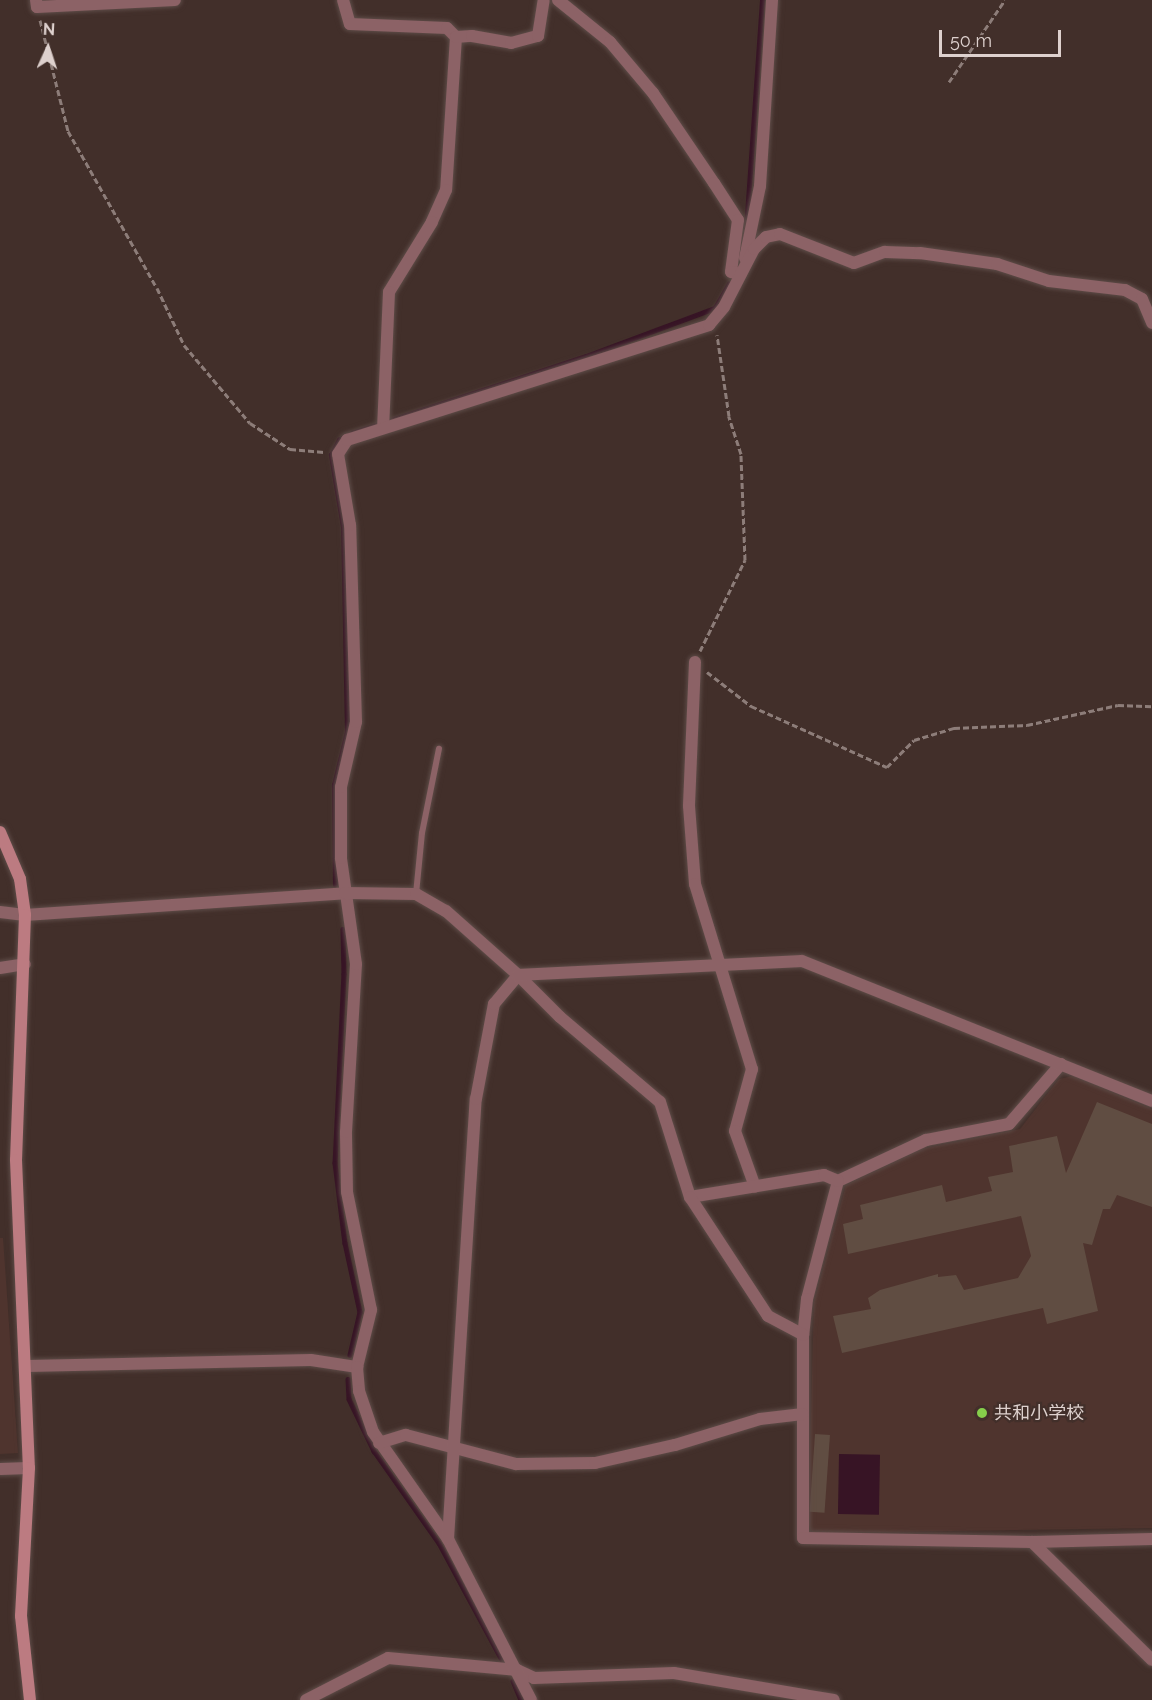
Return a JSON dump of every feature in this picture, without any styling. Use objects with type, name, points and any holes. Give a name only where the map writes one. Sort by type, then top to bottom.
[{"type":"main road","points":[[0,832],[20,879],[25,915],[16,1161],[27,1366],[29,1468],[21,1616],[30,1700]]},
{"type":"street","points":[[36,3],[175,0]]},
{"type":"street","points":[[343,0],[350,24],[447,28],[456,37],[472,36],[511,43],[538,36],[544,0]]},
{"type":"street","points":[[558,0],[617,50],[653,93],[714,183],[738,220],[731,272],[741,274]]},
{"type":"street","points":[[741,274],[760,186],[772,0]]},
{"type":"street","points":[[382,422],[389,292],[432,222],[446,190],[456,37]]},
{"type":"street","points":[[531,1700],[448,1539],[380,1443],[359,1390],[357,1367],[371,1310],[347,1192],[346,1132],[356,964],[341,858],[341,787],[356,722],[350,525],[338,454],[347,440],[382,422],[692,331],[714,318],[754,249],[766,237],[780,234],[854,263],[885,252],[920,252],[997,264],[1049,281],[1125,290],[1142,298],[1152,323]]},
{"type":"street","points":[[695,662],[688,806],[695,884],[752,1070],[735,1131],[755,1187]]},
{"type":"street","points":[[0,912],[25,915],[345,893],[416,894],[446,911],[518,975],[560,1017],[660,1102],[690,1197],[768,1316],[803,1335]]},
{"type":"street","points":[[448,1539],[476,1099],[494,1004],[518,975],[802,962],[1152,1101]]},
{"type":"street","points":[[0,968],[24,964]]},
{"type":"street","points":[[690,1197],[824,1175],[838,1180],[926,1140],[1009,1124],[1062,1064]]},
{"type":"street","points":[[838,1180],[807,1299],[803,1335],[803,1538],[1032,1542],[1152,1539]]},
{"type":"street","points":[[27,1366],[311,1360],[357,1367]]},
{"type":"street","points":[[380,1443],[406,1436],[516,1464],[596,1463],[675,1445],[760,1419],[803,1414]]},
{"type":"street","points":[[0,1469],[29,1468]]},
{"type":"street","points":[[1032,1542],[1152,1660]]},
{"type":"street","points":[[306,1700],[388,1658],[517,1670],[534,1678],[674,1673],[834,1700]]},
{"type":"lane","points":[[416,894],[422,833],[439,748]]},
{"type":"path","points":[[949,82],[1005,0]]},
{"type":"path","points":[[36,3],[68,131],[157,288],[184,345],[250,423],[290,449],[338,454]]},
{"type":"path","points":[[714,318],[729,416],[741,454],[745,560],[695,662],[751,706],[887,767],[914,740],[954,728],[1027,725],[1118,705],[1152,706]]},
{"type":"shaded area","name":"共和小学校","points":[[1073,1076],[1152,1109],[1152,1528],[813,1533],[808,1525],[814,1302],[846,1185],[922,1149],[1020,1129],[1059,1079]]},
{"type":"shaded area","points":[[0,1238],[3,1238],[18,1453],[0,1454]]},
{"type":"shaded area","points":[[839,1454],[880,1455],[879,1515],[838,1514]]},
{"type":"building","points":[[1097,1102],[1152,1124],[1152,1207],[1117,1195],[1110,1209],[1103,1209],[1092,1245],[1083,1243],[1098,1311],[1047,1324],[1043,1308],[842,1353],[833,1316],[871,1309],[868,1298],[880,1290],[938,1274],[938,1277],[956,1275],[964,1290],[1018,1278],[1031,1256],[1021,1216],[848,1254],[843,1224],[863,1219],[860,1205],[942,1185],[946,1202],[992,1191],[988,1177],[1013,1172],[1009,1146],[1057,1136],[1066,1173]]},
{"type":"building","points":[[815,1434],[830,1435],[825,1513],[810,1512]]},
{"type":"waterway","points":[[739,257],[747,215],[762,0]]},
{"type":"waterway","points":[[352,433],[586,356],[715,308],[729,284]]},
{"type":"waterway","points":[[335,885],[334,785],[347,732],[343,527],[331,455],[339,440],[344,437]]},
{"type":"waterway","points":[[343,929],[344,974],[335,1163],[345,1243],[360,1312],[350,1355]]},
{"type":"waterway","points":[[348,1379],[349,1399],[374,1451],[439,1543],[502,1660]]},
{"type":"waterway","points":[[513,1681],[521,1700]]},
{"type":"place","name":"共和小学校","points":[[982,1413]]}]
